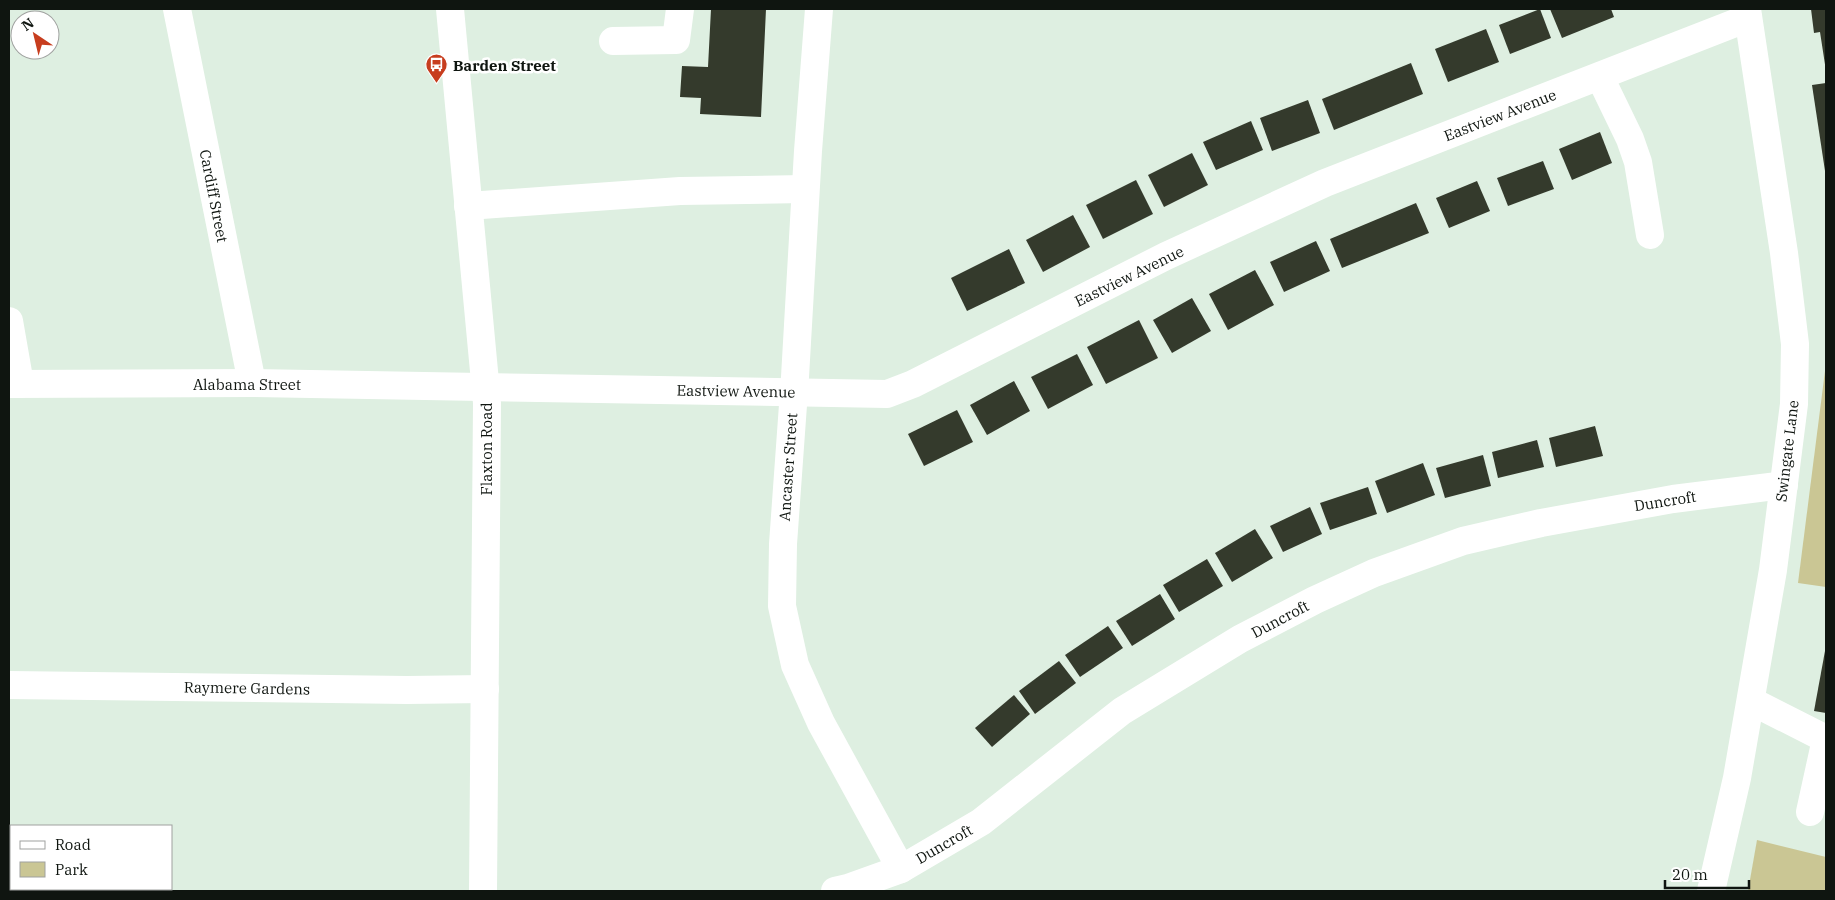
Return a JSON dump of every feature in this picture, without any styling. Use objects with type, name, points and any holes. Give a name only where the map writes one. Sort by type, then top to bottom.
[{"type":"street","name":"Cardiff Street","points":[[177,9],[252,384]]},
{"type":"street","name":"Flaxton Road","points":[[450,9],[487,403],[483,891]]},
{"type":"street","points":[[613,41],[676,40],[680,9]]},
{"type":"street","name":"Ancaster Street","points":[[819,9],[805,189],[794,392],[783,544],[782,606],[795,665],[821,723],[901,869]]},
{"type":"street","name":"Eastview Avenue","points":[[485,388],[887,394],[913,384],[1166,256],[1325,183],[1600,77],[1748,14]]},
{"type":"street","name":"Swingate Lane","points":[[1711,891],[1737,778],[1773,570],[1794,404],[1795,344],[1784,253],[1748,14]]},
{"type":"street","points":[[1600,77],[1630,139],[1638,162],[1650,235]]},
{"type":"street","points":[[468,206],[680,191],[805,189]]},
{"type":"street","points":[[9,321],[14,384]]},
{"type":"street","name":"Alabama Street","points":[[14,384],[252,384],[485,388]]},
{"type":"street","name":"Duncroft","points":[[835,891],[901,869],[981,822],[1122,711],[1240,640],[1315,600],[1374,573],[1462,541],[1541,523],[1673,499],[1784,485]]},
{"type":"street","name":"Raymere Gardens","points":[[9,685],[407,690],[486,688]]},
{"type":"street","points":[[1750,701],[1826,739],[1810,812]]},
{"type":"green space","points":[[1826,363],[1826,587],[1798,583]]},
{"type":"green space","points":[[1757,840],[1826,857],[1826,891],[1748,891]]},
{"type":"building","points":[[711,9],[766,9],[761,117],[700,114],[701,98],[680,97],[682,66],[708,67]]},
{"type":"building","points":[[1540,9],[1551,38],[1510,54],[1499,25]]},
{"type":"building","points":[[1550,9],[1611,9],[1614,17],[1562,38]]},
{"type":"building","points":[[1811,9],[1826,9],[1826,71],[1820,32],[1814,33]]},
{"type":"building","points":[[1486,29],[1499,62],[1448,82],[1435,49]]},
{"type":"building","points":[[1411,63],[1423,94],[1334,130],[1322,99]]},
{"type":"building","points":[[1826,83],[1826,171],[1825,171],[1812,85]]},
{"type":"building","points":[[1308,100],[1320,133],[1272,151],[1260,118]]},
{"type":"building","points":[[1251,121],[1263,150],[1216,170],[1203,142]]},
{"type":"building","points":[[1600,132],[1612,163],[1572,180],[1559,149]]},
{"type":"building","points":[[1192,153],[1208,185],[1164,207],[1148,175]]},
{"type":"building","points":[[1543,161],[1554,189],[1508,206],[1497,178]]},
{"type":"building","points":[[1136,180],[1153,214],[1103,239],[1086,205]]},
{"type":"building","points":[[1477,181],[1490,211],[1449,228],[1436,198]]},
{"type":"building","points":[[1416,203],[1429,233],[1342,268],[1330,239]]},
{"type":"building","points":[[1073,215],[1090,247],[1043,272],[1026,240]]},
{"type":"building","points":[[1316,241],[1330,271],[1284,292],[1270,262]]},
{"type":"building","points":[[1009,249],[1025,283],[967,311],[951,278]]},
{"type":"building","points":[[1255,270],[1274,305],[1228,330],[1209,294]]},
{"type":"building","points":[[1192,298],[1211,331],[1172,353],[1153,320]]},
{"type":"building","points":[[1139,320],[1158,358],[1106,384],[1087,347]]},
{"type":"building","points":[[1077,354],[1093,385],[1048,409],[1031,377]]},
{"type":"building","points":[[1014,381],[1030,411],[987,435],[970,405]]},
{"type":"building","points":[[957,410],[973,442],[924,466],[908,434]]},
{"type":"building","points":[[1595,426],[1603,456],[1556,467],[1549,438]]},
{"type":"building","points":[[1537,440],[1544,467],[1498,478],[1492,452]]},
{"type":"building","points":[[1483,455],[1491,486],[1445,498],[1436,468]]},
{"type":"building","points":[[1423,463],[1435,495],[1387,513],[1375,481]]},
{"type":"building","points":[[1368,487],[1377,514],[1330,530],[1320,503]]},
{"type":"building","points":[[1310,507],[1322,534],[1283,552],[1270,526]]},
{"type":"building","points":[[1255,529],[1273,558],[1232,582],[1215,553]]},
{"type":"building","points":[[1207,559],[1223,586],[1179,612],[1163,585]]},
{"type":"building","points":[[1160,594],[1175,619],[1132,646],[1116,621]]},
{"type":"building","points":[[1108,626],[1123,648],[1080,677],[1065,655]]},
{"type":"building","points":[[1826,651],[1826,713],[1814,711]]},
{"type":"building","points":[[1059,661],[1076,683],[1035,714],[1019,691]]},
{"type":"building","points":[[1014,695],[1030,714],[992,747],[975,728]]},
{"type":"place","name":"Barden Street","points":[[437,84]]}]
